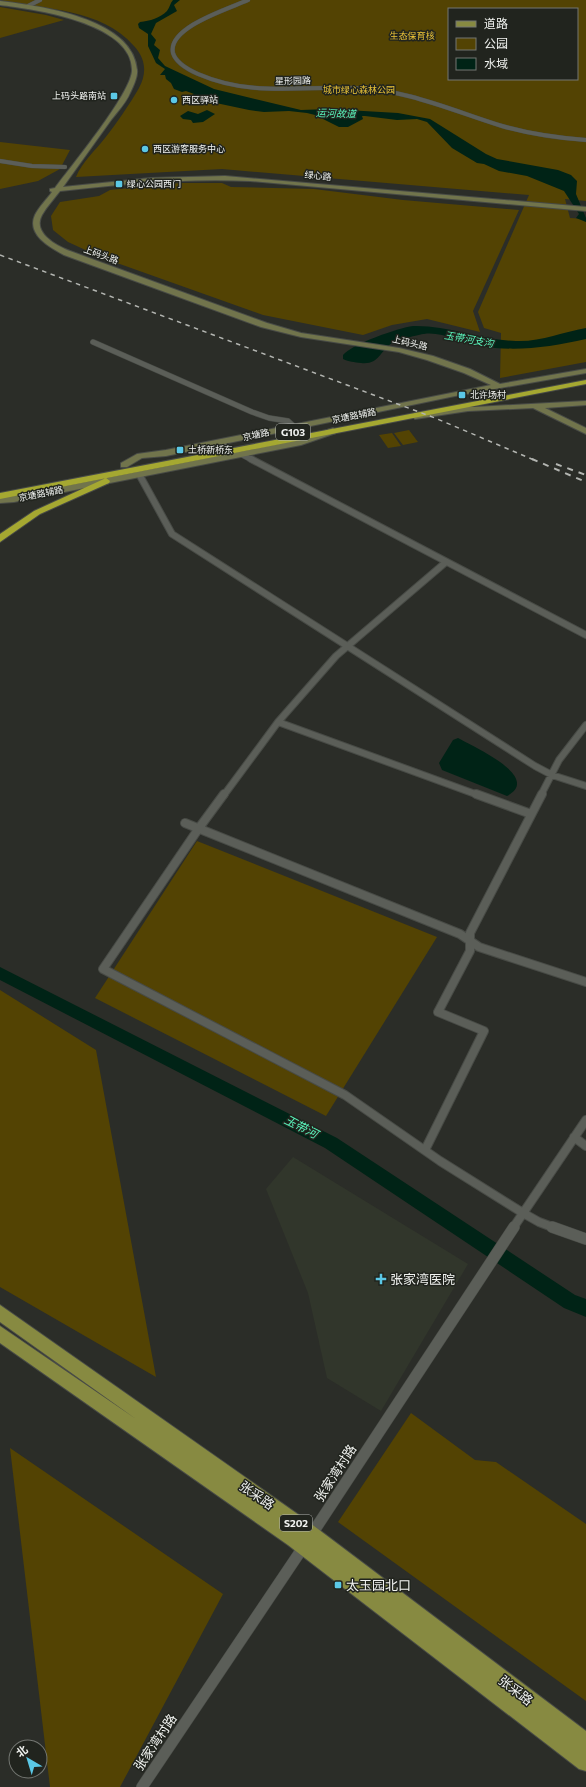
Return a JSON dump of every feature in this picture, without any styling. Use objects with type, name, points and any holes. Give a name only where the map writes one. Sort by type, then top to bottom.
[{"type":"highway","name":"京塘路","points":[[0,496],[188,458],[297,429],[465,400],[586,375]]},
{"type":"highway","name":"京塘路","points":[[0,489],[124,465],[415,416],[586,382]]},
{"type":"highway","points":[[165,469],[188,458]]},
{"type":"highway","points":[[0,539],[22,521],[42,510],[106,481]]},
{"type":"main road","points":[[0,4],[28,6],[68,15],[97,26],[120,41],[131,54],[132,71]]},
{"type":"main road","points":[[0,4],[57,15],[93,28],[109,37],[122,50],[132,71]]},
{"type":"main road","name":"上码头路","points":[[132,71],[131,87],[45,200],[32,214],[30,225],[35,238],[44,246],[70,259],[198,303],[267,330],[304,340],[375,350],[415,358],[447,368],[496,388]]},
{"type":"main road","name":"上码头路","points":[[63,175],[65,167],[87,141],[124,87],[132,71]]},
{"type":"main road","points":[[124,87],[131,87]]},
{"type":"main road","name":"绿心路","points":[[53,188],[167,178],[223,177],[586,207]]},
{"type":"main road","name":"京塘路辅路","points":[[124,465],[140,456],[297,429],[586,371]]},
{"type":"main road","points":[[415,416],[437,415],[475,409],[586,403]]},
{"type":"main road","points":[[532,405],[586,431]]},
{"type":"main road","points":[[457,408],[475,409]]},
{"type":"main road","name":"京塘路辅路","points":[[0,500],[14,499],[301,442],[340,429]]},
{"type":"main road","name":"张采路","points":[[0,1313],[308,1540],[586,1742]]},
{"type":"main road","name":"张采路","points":[[0,1334],[308,1540],[586,1762]]},
{"type":"street","points":[[28,6],[40,0]]},
{"type":"street","name":"星形园路","points":[[248,0],[200,21],[181,33],[173,48],[174,53],[180,62],[204,77],[232,84],[285,90],[335,88],[386,90],[430,100],[526,132],[545,136],[586,140]]},
{"type":"street","points":[[0,161],[32,166],[65,167]]},
{"type":"street","points":[[93,342],[252,412],[268,418],[288,421],[297,429]]},
{"type":"street","points":[[228,448],[586,635]]},
{"type":"street","points":[[139,474],[172,534],[535,766],[552,774],[586,786]]},
{"type":"street","points":[[446,562],[336,656],[278,722],[199,828],[103,969],[345,1095],[425,1150],[523,1213],[539,1222],[586,1239]]},
{"type":"street","points":[[278,722],[531,814]]},
{"type":"street","points":[[425,1150],[484,1031],[438,1012],[470,951],[470,933],[531,814],[559,760],[586,725]]},
{"type":"street","points":[[185,823],[460,934],[479,947],[586,982]]},
{"type":"street","name":"张家湾村路","points":[[142,1787],[308,1540],[506,1237],[586,1120]]},
{"type":"street","points":[[574,1137],[586,1146]]},
{"type":"shaded area","name":"张家湾医院","points":[[293,1157],[468,1264],[381,1411],[327,1378],[308,1293],[266,1189]]},
{"type":"green space","name":"城市绿心森林公园","points":[[0,0],[586,0],[586,201],[565,199],[570,218],[586,219],[586,362],[500,378],[501,333],[484,328],[478,312],[529,195],[222,169],[76,177],[85,161],[105,138],[139,88],[142,82],[144,66],[138,51],[121,34],[105,24],[89,17]]},
{"type":"green space","points":[[0,7],[46,15],[64,20],[0,38]]},
{"type":"green space","points":[[0,142],[70,150],[60,169],[38,181],[0,189]]},
{"type":"green space","points":[[180,183],[222,183],[231,187],[314,189],[403,200],[519,210],[473,311],[480,332],[427,319],[392,325],[363,335],[263,315],[103,258],[68,242],[53,230],[51,216],[60,202],[99,196],[110,190]]},
{"type":"green space","points":[[409,430],[418,442],[403,445],[394,433]]},
{"type":"green space","points":[[392,433],[401,446],[388,448],[379,435]]},
{"type":"green space","points":[[197,841],[437,937],[326,1116],[95,998]]},
{"type":"green space","points":[[0,990],[96,1050],[156,1377],[0,1287]]},
{"type":"green space","points":[[411,1413],[475,1460],[496,1462],[586,1524],[586,1701],[338,1522]]},
{"type":"green space","points":[[10,1448],[223,1594],[120,1787],[50,1787],[48,1770],[48,1739],[44,1739]]},
{"type":"water","name":"运河故道","points":[[173,0],[180,0],[174,5],[177,11],[156,23],[151,34],[156,40],[154,45],[160,50],[158,58],[165,66],[214,89],[301,110],[329,109],[398,113],[430,119],[486,154],[497,159],[558,170],[571,175],[577,181],[576,194],[586,218],[586,222],[576,218],[579,214],[564,191],[527,176],[499,171],[484,164],[477,163],[452,148],[427,122],[417,119],[397,120],[362,116],[363,119],[348,127],[339,127],[315,115],[307,113],[289,111],[264,112],[249,110],[216,103],[192,95],[194,94],[186,91],[182,92],[174,89],[171,83],[166,79],[165,75],[160,75],[165,69],[156,63],[148,46],[148,34],[139,28],[138,24],[140,22],[161,16],[167,11]]},
{"type":"water","points":[[207,110],[215,114],[203,122],[193,123],[191,120],[183,119],[180,116],[188,111],[198,114]]},
{"type":"water","name":"玉带河支沟","points":[[413,326],[426,326],[490,338],[516,341],[534,340],[586,328],[586,339],[533,348],[507,349],[480,346],[437,334],[424,334],[392,343],[372,362],[361,363],[343,359],[343,355],[356,346],[387,333]]},
{"type":"water","points":[[458,738],[489,755],[511,771],[516,780],[516,788],[507,796],[442,770],[439,763],[453,740]]},
{"type":"waterway","name":"玉带河","points":[[0,973],[331,1143],[570,1302],[586,1308]]},
{"type":"railway","points":[[0,255],[435,418],[534,460]]},
{"type":"railway","points":[[532,459],[586,482]]},
{"type":"railway","points":[[556,464],[586,475]]},
{"type":"place","name":"上码头路南站","points":[[114,96]]},
{"type":"place","name":"西区驿站","points":[[174,100]]},
{"type":"place","name":"西区游客服务中心","points":[[145,149]]},
{"type":"place","name":"绿心公园西门","points":[[119,184]]},
{"type":"place","name":"北许场村","points":[[462,395]]},
{"type":"place","name":"土桥新桥东","points":[[180,450]]},
{"type":"place","name":"张家湾医院","points":[[381,1279]]},
{"type":"place","name":"太玉园北口","points":[[338,1585]]},
{"type":"park label","name":"生态保育核","points":[[412,36]]}]
